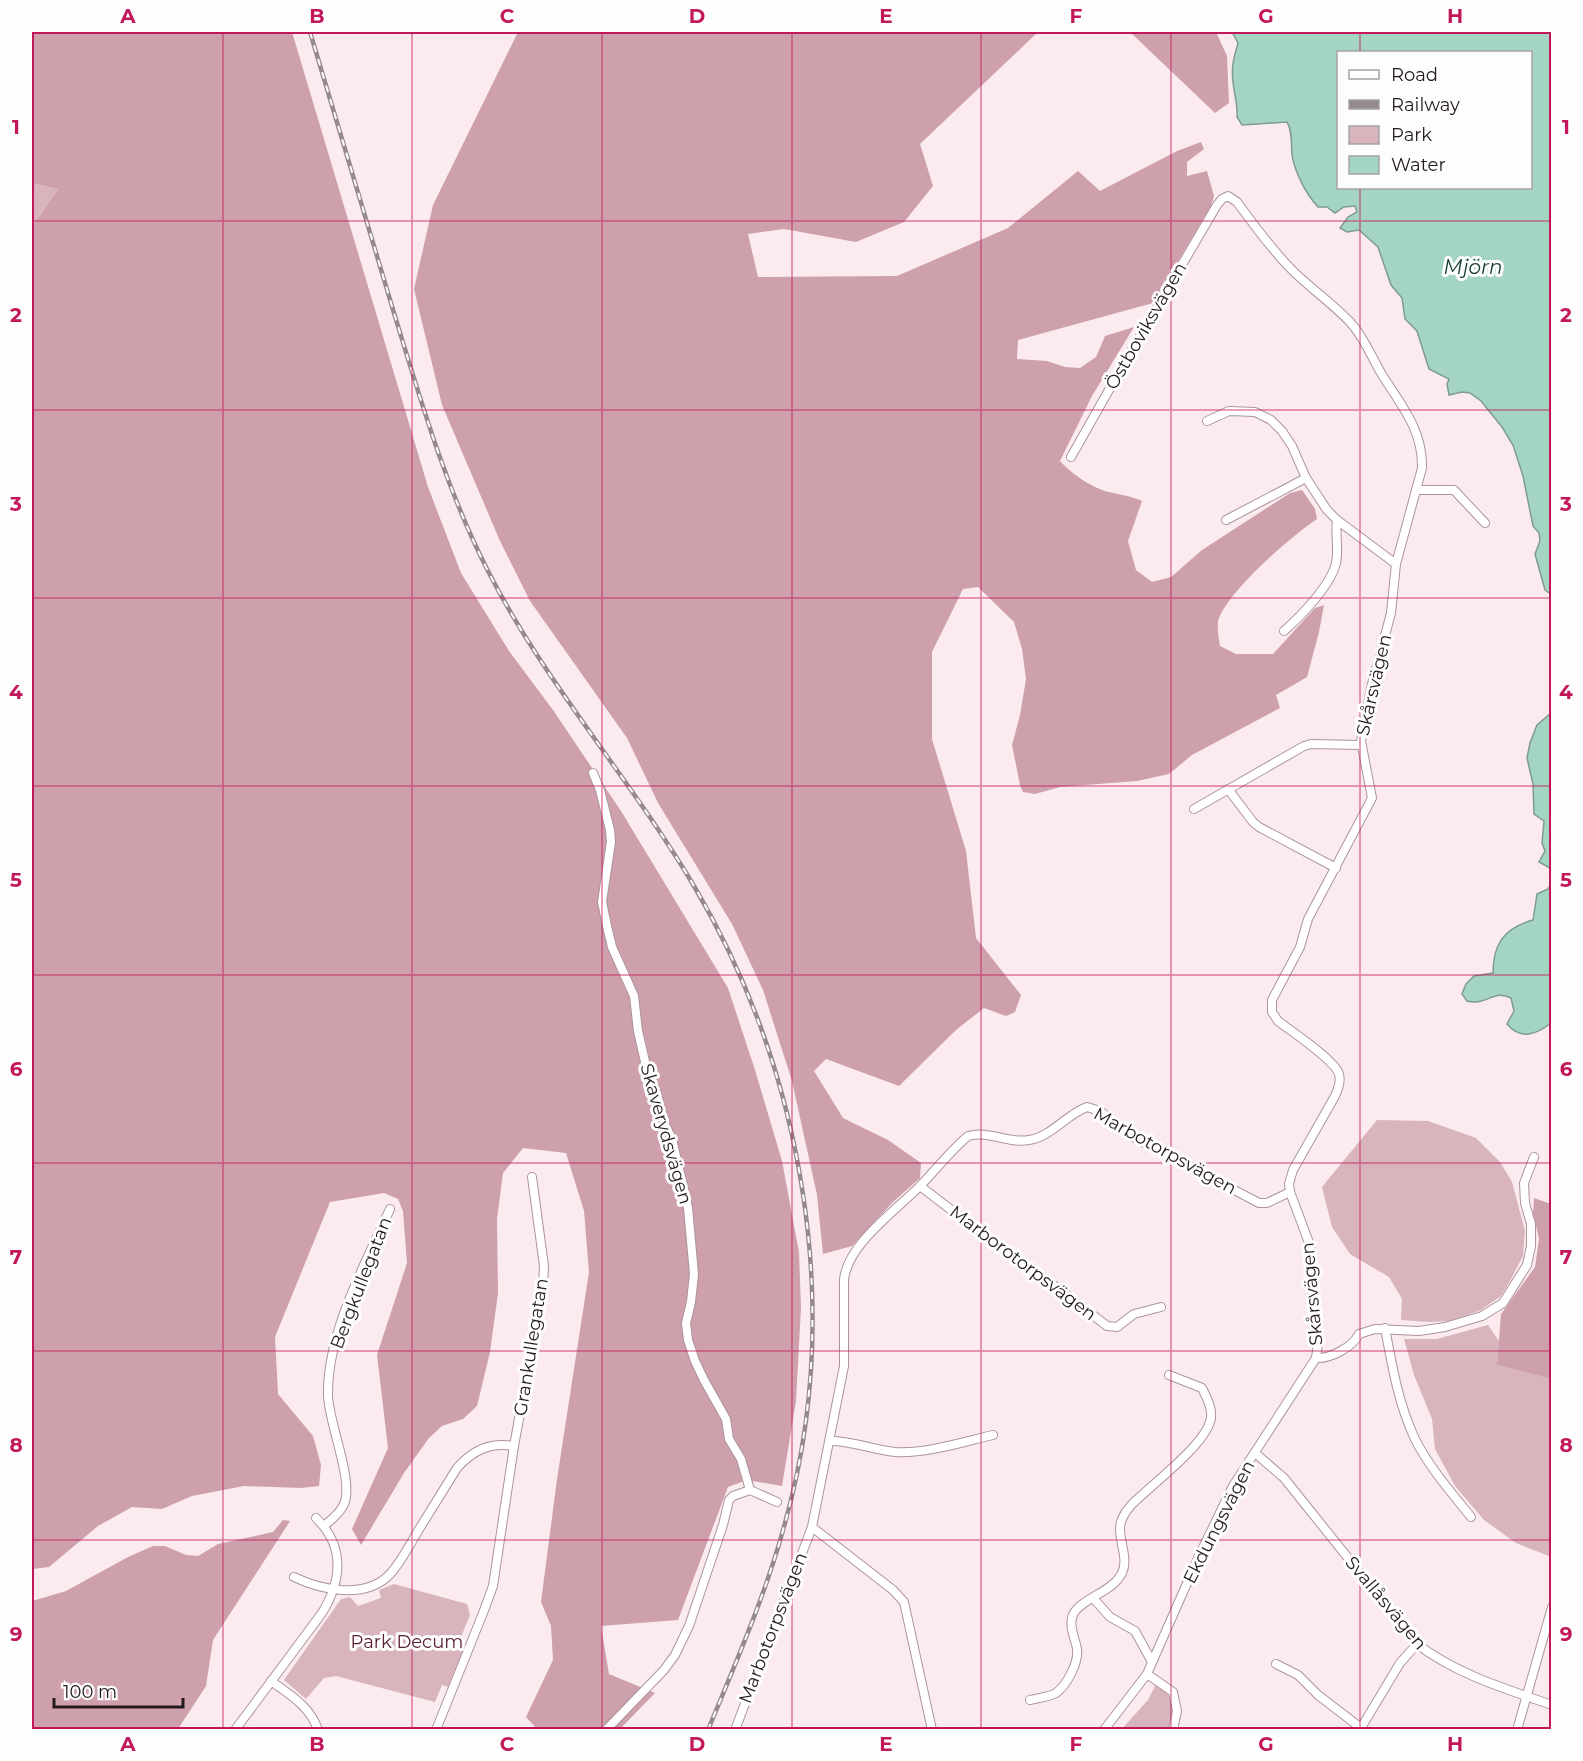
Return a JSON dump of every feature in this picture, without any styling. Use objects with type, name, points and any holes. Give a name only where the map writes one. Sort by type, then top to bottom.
[{"type":"street","name":"Östboviksvägen","points":[[1071,457],[1217,205],[1225,197]]},
{"type":"street","name":"Skårsvägen","points":[[1225,197],[1232,197],[1292,270],[1351,323],[1407,412],[1418,436],[1422,458],[1422,468],[1396,564],[1391,613],[1371,688],[1361,746],[1372,798],[1308,919],[1300,947],[1275,993],[1271,1006],[1274,1017],[1278,1021],[1329,1060],[1339,1073],[1340,1085],[1293,1170],[1289,1184],[1311,1248],[1313,1307],[1318,1343],[1316,1358]]},
{"type":"street","points":[[1207,421],[1229,411],[1255,412],[1270,420],[1282,431],[1292,446],[1314,492],[1337,520],[1396,564]]},
{"type":"street","points":[[1226,520],[1306,478]]},
{"type":"street","points":[[1416,490],[1454,490],[1485,523]]},
{"type":"street","points":[[1284,631],[1306,610],[1336,565],[1337,520]]},
{"type":"street","points":[[1194,809],[1304,746],[1311,744],[1361,746]]},
{"type":"street","name":"Skaverydsvägen","points":[[593,773],[600,790],[610,830],[603,902],[607,926],[612,947],[634,996],[644,1056],[657,1094],[664,1125],[672,1139],[688,1209],[694,1274],[686,1323],[688,1340],[704,1380],[726,1419],[729,1439],[741,1459],[750,1490]]},
{"type":"street","points":[[1227,789],[1259,827],[1336,868]]},
{"type":"street","name":"Marbotorpsvägen","points":[[735,1730],[812,1527],[844,1366],[845,1268],[869,1234],[968,1136],[985,1134],[1021,1141],[1033,1140],[1075,1112],[1087,1107],[1100,1111],[1133,1137],[1259,1203],[1267,1203],[1290,1192]]},
{"type":"street","points":[[1316,1358],[1324,1358],[1337,1353],[1357,1339],[1359,1334],[1375,1329],[1419,1331],[1445,1327],[1482,1316],[1503,1303],[1527,1265],[1531,1246],[1531,1224],[1525,1203],[1524,1183],[1534,1157]]},
{"type":"street","name":"Grankullegatan","points":[[436,1730],[493,1586],[514,1446],[543,1288],[543,1257],[532,1177]]},
{"type":"street","name":"Marborotorpsvägen","points":[[920,1186],[1005,1251],[1062,1290],[1107,1326],[1117,1327],[1134,1314],[1161,1307]]},
{"type":"street","name":"Bergkullegatan","points":[[324,1526],[343,1508],[348,1490],[328,1396],[330,1364],[347,1309],[390,1209]]},
{"type":"street","points":[[1385,1328],[1398,1393],[1415,1438],[1444,1483],[1471,1517]]},
{"type":"street","name":"Ekdungsvägen","points":[[1104,1730],[1147,1674],[1233,1486],[1316,1358]]},
{"type":"street","points":[[1030,1700],[1054,1694],[1062,1687],[1074,1667],[1078,1652],[1071,1626],[1072,1617],[1076,1610],[1115,1582],[1122,1572],[1124,1555],[1120,1531],[1121,1520],[1129,1507],[1195,1445],[1210,1422],[1210,1406],[1203,1388],[1169,1374]]},
{"type":"street","points":[[830,1442],[848,1441],[893,1452],[906,1452],[948,1446],[993,1435]]},
{"type":"street","points":[[294,1577],[308,1584],[334,1589],[357,1590],[383,1580],[390,1575],[457,1468],[483,1448],[495,1445],[514,1446]]},
{"type":"street","name":"Svallåsvägen","points":[[1255,1453],[1284,1479],[1417,1644],[1429,1653],[1482,1679],[1551,1705]]},
{"type":"street","points":[[606,1730],[675,1655],[689,1626],[723,1525],[729,1500],[733,1496],[750,1490],[777,1502]]},
{"type":"street","points":[[235,1730],[322,1613],[334,1589],[338,1563],[336,1549],[324,1526],[316,1518]]},
{"type":"street","name":"Marbotorpsvägen","points":[[812,1527],[893,1590],[904,1602],[932,1730]]},
{"type":"street","points":[[1093,1598],[1110,1617],[1135,1631],[1152,1662]]},
{"type":"street","points":[[1517,1730],[1551,1607]]},
{"type":"street","points":[[1276,1664],[1298,1676],[1361,1729],[1400,1663],[1417,1644]]},
{"type":"street","points":[[1147,1674],[1173,1692],[1177,1711],[1173,1730]]},
{"type":"street","points":[[271,1681],[306,1707],[318,1730]]},
{"type":"green space","points":[[32,183],[58,189],[32,227]]},
{"type":"green space","points":[[1377,1120],[1428,1121],[1476,1138],[1500,1162],[1512,1182],[1525,1231],[1523,1256],[1501,1296],[1481,1310],[1450,1321],[1401,1320],[1402,1299],[1389,1277],[1350,1254],[1332,1227],[1322,1187]]},
{"type":"green space","points":[[1488,1325],[1499,1341],[1497,1365],[1551,1379],[1551,1557],[1516,1543],[1484,1520],[1455,1486],[1435,1449],[1432,1419],[1414,1375],[1404,1339],[1437,1339]]},
{"type":"green space","name":"Park Decum","points":[[394,1584],[467,1604],[470,1615],[457,1647],[464,1650],[448,1687],[442,1685],[435,1702],[336,1676],[324,1678],[306,1699],[284,1680],[341,1599],[350,1597],[358,1606],[381,1598],[379,1590]]},
{"type":"green space","points":[[1155,1686],[1166,1693],[1171,1703],[1170,1729],[1121,1730],[1148,1700]]},
{"type":"shaded area","points":[[32,32],[292,32],[428,487],[461,573],[509,651],[553,710],[621,811],[728,988],[782,1161],[799,1252],[801,1308],[796,1401],[782,1486],[747,1480],[728,1487],[678,1620],[601,1626],[609,1674],[655,1693],[620,1729],[537,1729],[526,1717],[553,1660],[551,1626],[541,1602],[557,1479],[589,1272],[584,1211],[566,1153],[523,1148],[503,1173],[497,1219],[498,1293],[490,1352],[477,1406],[463,1419],[442,1426],[429,1438],[404,1473],[361,1545],[352,1529],[388,1448],[377,1355],[407,1263],[403,1211],[398,1199],[384,1193],[330,1202],[275,1337],[278,1394],[313,1436],[321,1465],[319,1486],[301,1488],[244,1486],[192,1496],[162,1509],[132,1507],[98,1526],[49,1567],[32,1569],[32,227],[58,189],[32,183]]},
{"type":"shaded area","points":[[518,32],[1038,32],[920,144],[933,186],[904,222],[856,242],[784,229],[748,234],[758,277],[897,276],[1008,228],[1078,171],[1100,191],[1177,151],[1201,142],[1204,149],[1187,162],[1187,176],[1207,171],[1214,196],[1211,206],[1153,303],[1018,340],[1017,359],[1047,361],[1065,367],[1080,368],[1096,357],[1105,336],[1134,327],[1092,396],[1060,461],[1089,484],[1142,501],[1128,541],[1136,570],[1152,582],[1171,577],[1202,550],[1290,493],[1302,490],[1315,509],[1317,519],[1277,551],[1248,579],[1226,606],[1218,624],[1220,646],[1236,654],[1273,654],[1315,608],[1324,605],[1307,677],[1276,695],[1280,708],[1192,755],[1169,774],[1137,781],[1060,787],[1035,794],[1023,792],[1012,745],[1026,679],[1022,649],[1014,622],[978,587],[963,589],[932,652],[932,739],[966,851],[976,938],[1021,995],[1015,1012],[1006,1016],[984,1008],[956,1030],[899,1086],[826,1059],[814,1071],[843,1118],[888,1140],[921,1163],[920,1178],[893,1202],[852,1246],[823,1254],[817,1195],[792,1081],[763,990],[732,924],[658,803],[627,738],[530,601],[500,541],[442,405],[414,289],[433,205]]},
{"type":"shaded area","points":[[1130,32],[1216,32],[1227,56],[1229,103],[1215,113]]},
{"type":"shaded area","points":[[1534,1198],[1551,1204],[1551,1379],[1497,1365],[1501,1314],[1535,1267],[1539,1239],[1533,1213]]},
{"type":"shaded area","points":[[283,1520],[290,1521],[213,1640],[206,1686],[178,1729],[32,1729],[32,1601],[66,1591],[153,1546],[165,1546],[186,1555],[198,1556],[218,1544],[273,1532]]},
{"type":"water","name":"Mjörn","points":[[1232,32],[1551,32],[1551,594],[1545,590],[1535,554],[1540,541],[1539,533],[1533,526],[1523,476],[1513,445],[1481,401],[1470,393],[1449,395],[1447,384],[1449,379],[1429,369],[1417,331],[1405,319],[1402,298],[1391,285],[1378,247],[1359,230],[1347,232],[1340,228],[1348,217],[1357,212],[1355,206],[1344,207],[1335,213],[1327,207],[1318,207],[1305,190],[1293,162],[1291,134],[1287,122],[1242,125],[1237,117],[1232,77],[1238,43]]},
{"type":"water","points":[[1551,713],[1551,874],[1550,868],[1539,862],[1545,851],[1542,843],[1544,821],[1534,814],[1533,784],[1527,758],[1537,725]]},
{"type":"water","points":[[1551,884],[1551,1023],[1535,1033],[1518,1033],[1507,1024],[1514,1011],[1511,998],[1499,995],[1474,1002],[1467,1001],[1462,994],[1466,984],[1474,976],[1493,973],[1495,954],[1502,939],[1523,923],[1533,920],[1537,894],[1548,889]]},
{"type":"railway","points":[[310,32],[425,412],[447,477],[473,540],[488,571],[535,652],[643,807],[694,886],[732,959],[763,1035],[787,1115],[803,1196],[811,1278],[811,1361],[803,1443],[785,1523],[769,1576],[708,1730]]}]
